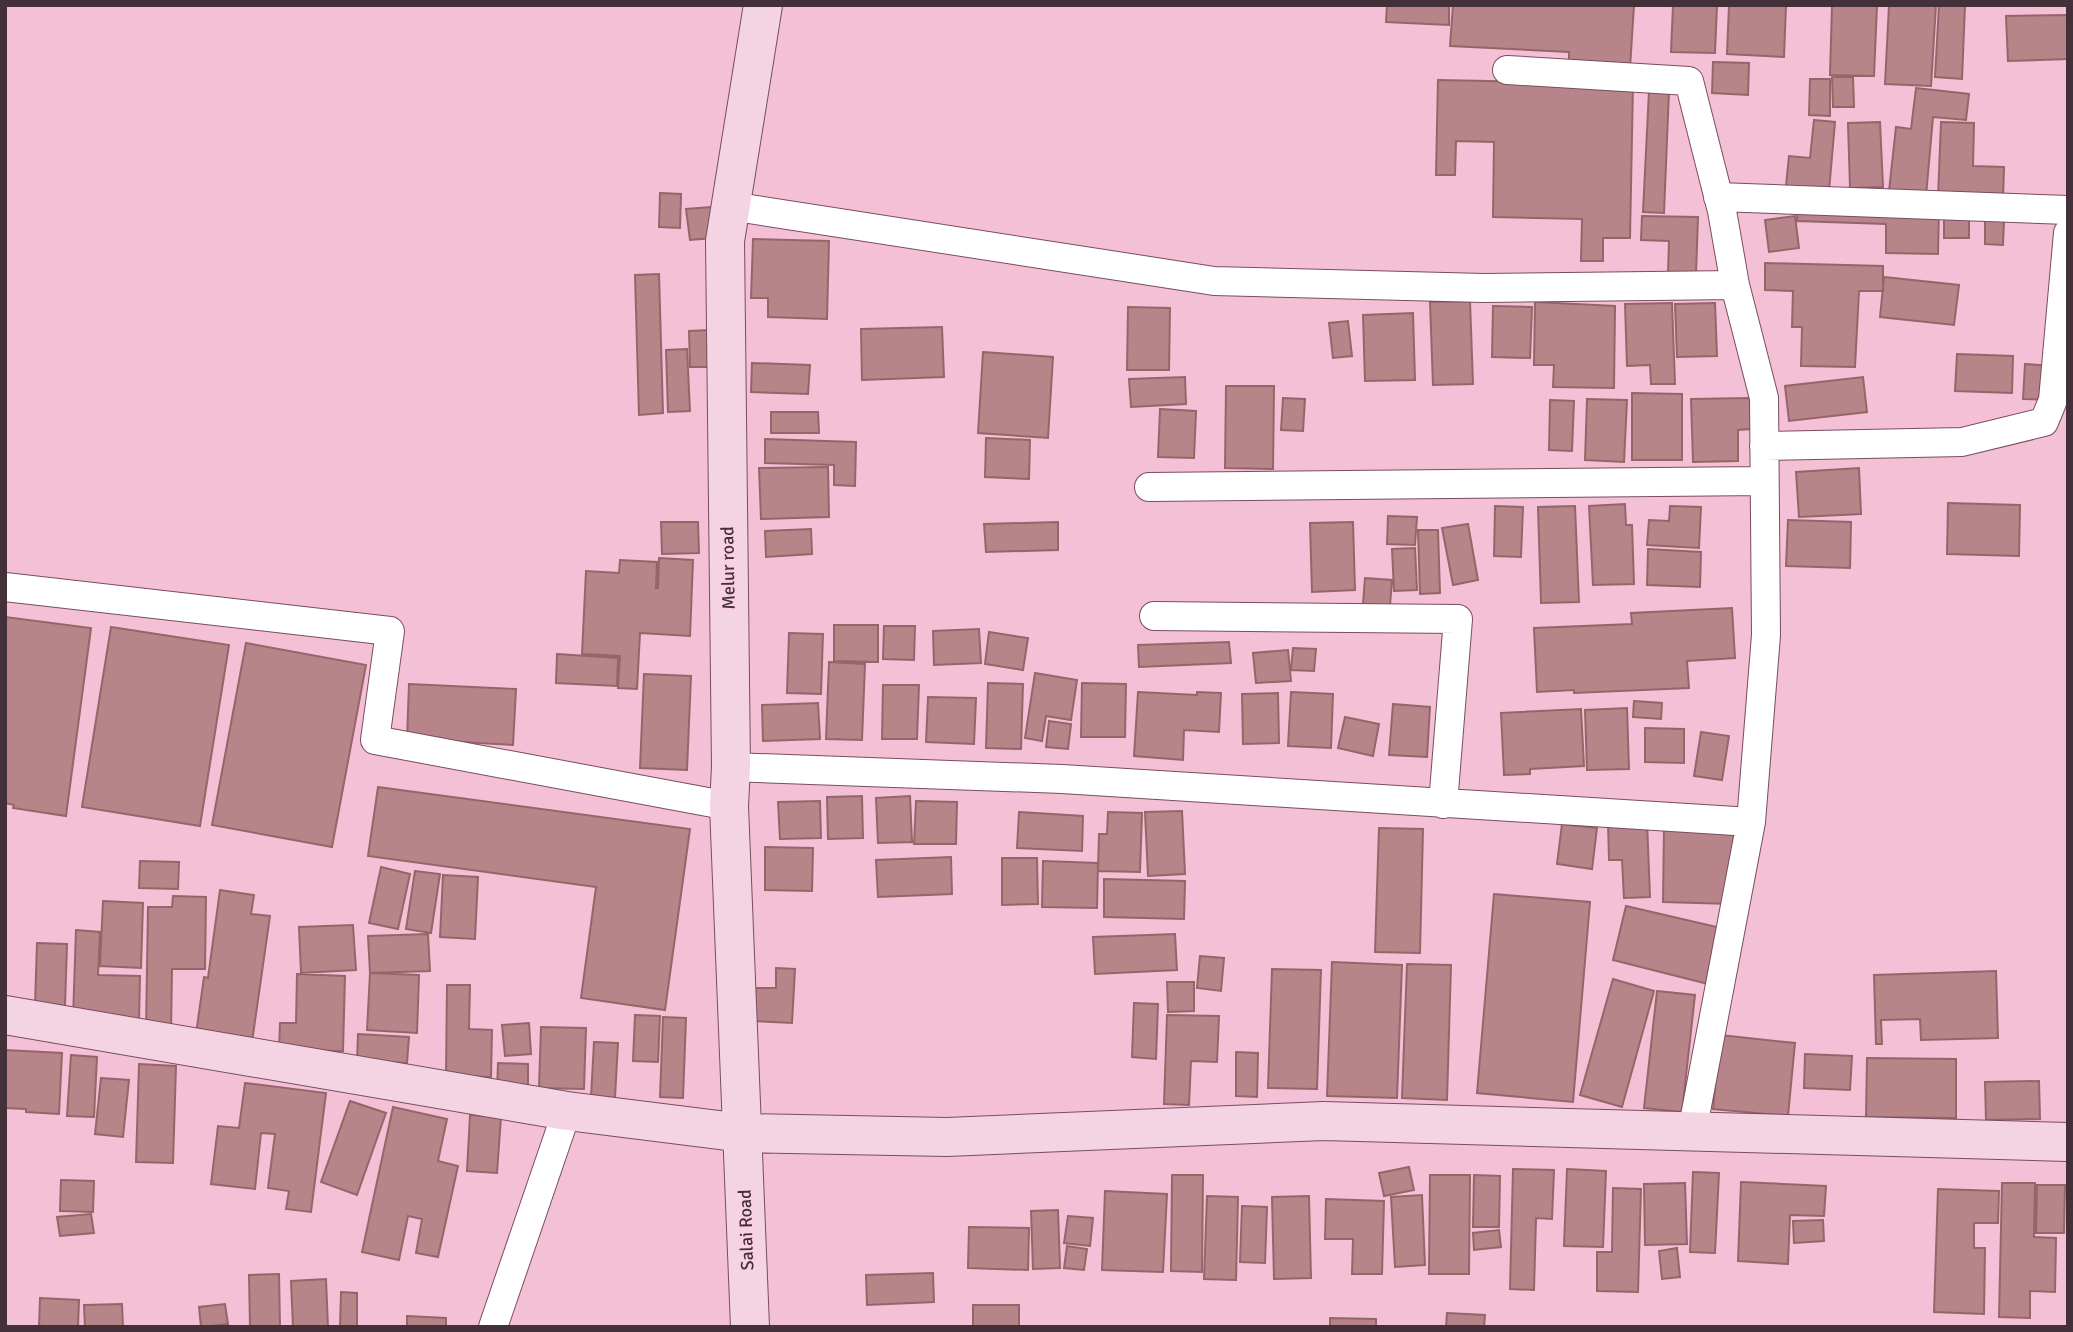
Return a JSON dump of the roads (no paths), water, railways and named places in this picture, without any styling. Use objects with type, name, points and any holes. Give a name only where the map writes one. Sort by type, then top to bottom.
[{"type":"street","name":"Melur road","points":[[743,1133],[729,806],[731,767],[724,241],[763,5]]},
{"type":"street","points":[[1507,70],[1689,81],[1718,197],[1735,285],[1764,398],[1766,635],[1751,822],[1692,1132]]},
{"type":"street","points":[[1718,197],[2068,210]]},
{"type":"street","points":[[730,206],[1214,281],[1484,288],[1735,285]]},
{"type":"street","points":[[1764,446],[1962,442],[2044,422],[2053,400],[2064,317],[2068,233]]},
{"type":"street","points":[[1149,487],[1764,481]]},
{"type":"street","points":[[5,587],[390,631],[375,740],[729,806]]},
{"type":"street","points":[[1154,616],[1458,618],[1443,804]]},
{"type":"street","points":[[731,767],[1062,779],[1751,822]]},
{"type":"street","points":[[5,1015],[567,1111],[743,1133],[947,1137],[1324,1121],[2068,1142]]},
{"type":"street","points":[[493,1327],[567,1111]]},
{"type":"street","name":"Salai Road","points":[[743,1133],[750,1327]]}]
